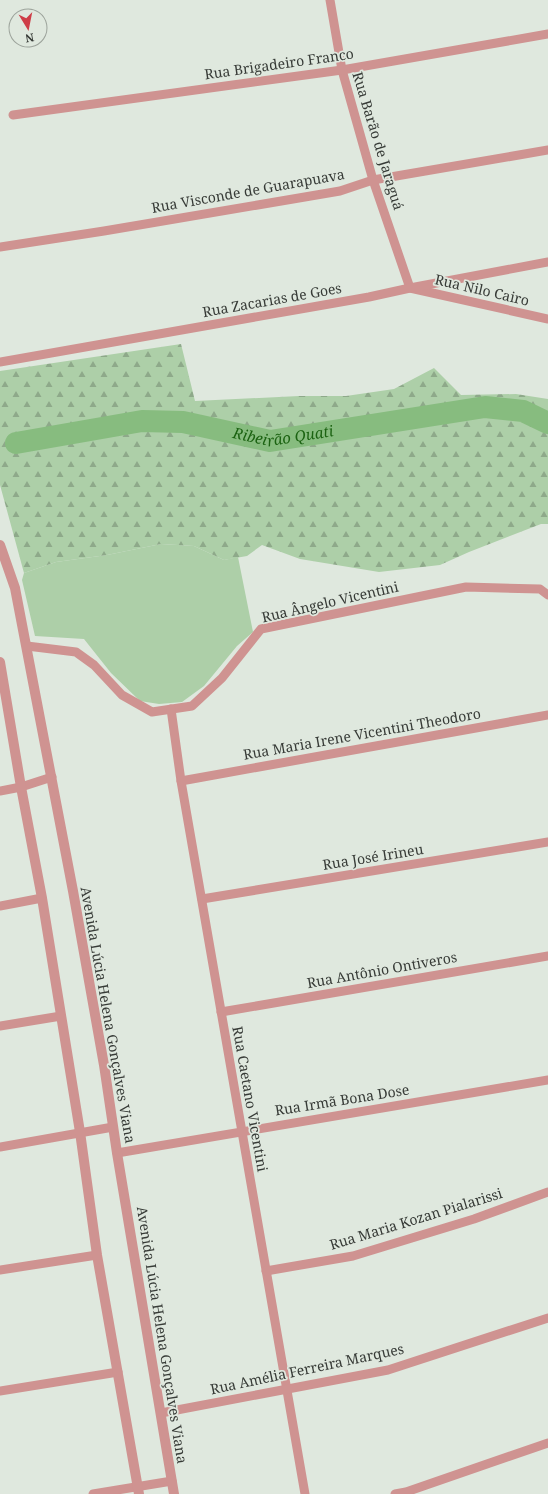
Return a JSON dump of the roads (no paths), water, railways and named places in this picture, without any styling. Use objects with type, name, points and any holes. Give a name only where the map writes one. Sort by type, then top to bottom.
[{"type":"street","name":"Rua Barão de Jaraguá","points":[[330,0],[342,70],[373,180],[410,288]]},
{"type":"street","name":"Rua Brigadeiro Franco","points":[[13,115],[342,70],[548,34]]},
{"type":"street","name":"Rua Visconde de Guarapuava","points":[[0,247],[112,230],[340,191],[373,180],[548,150]]},
{"type":"street","name":"Rua Zacarias de Goes","points":[[0,362],[369,297],[548,262]]},
{"type":"street","name":"Rua Nilo Cairo","points":[[410,288],[548,319]]},
{"type":"street","name":"Avenida Lúcia Helena Gonçalves Viana","points":[[0,544],[15,588],[52,777],[104,1065],[117,1153],[174,1494]]},
{"type":"street","name":"Rua Ângelo Vicentini","points":[[26,646],[76,652],[94,665],[122,695],[152,712],[192,706],[222,678],[261,629],[466,587],[540,589],[548,595]]},
{"type":"street","points":[[0,662],[21,787],[42,898],[80,1132],[97,1255],[139,1490]]},
{"type":"street","name":"Rua Caetano Vicentini","points":[[170,709],[181,781],[305,1494]]},
{"type":"street","name":"Rua Maria Irene Vicentini Theodoro","points":[[181,781],[548,714]]},
{"type":"street","points":[[0,791],[21,787],[52,777]]},
{"type":"street","name":"Rua José Irineu","points":[[202,899],[548,842]]},
{"type":"street","points":[[0,906],[42,898]]},
{"type":"street","name":"Rua Antônio Ontiveros","points":[[221,1012],[548,956]]},
{"type":"street","points":[[0,1026],[61,1016]]},
{"type":"street","name":"Rua Irmã Bona Dose","points":[[117,1153],[548,1080]]},
{"type":"street","points":[[0,1147],[113,1127]]},
{"type":"street","name":"Rua Maria Kozan Pialarissi","points":[[266,1271],[353,1256],[474,1219],[548,1192]]},
{"type":"street","points":[[0,1270],[97,1255]]},
{"type":"street","name":"Rua Amélia Ferreira Marques","points":[[161,1413],[388,1370],[548,1318]]},
{"type":"street","points":[[0,1392],[118,1372]]},
{"type":"street","points":[[395,1494],[406,1492],[548,1444]]},
{"type":"street","points":[[93,1494],[139,1490],[172,1481]]},
{"type":"waterway","name":"Ribeirão Quati","points":[[16,443],[142,421],[183,422],[270,441],[485,407],[523,411],[548,423]]}]
